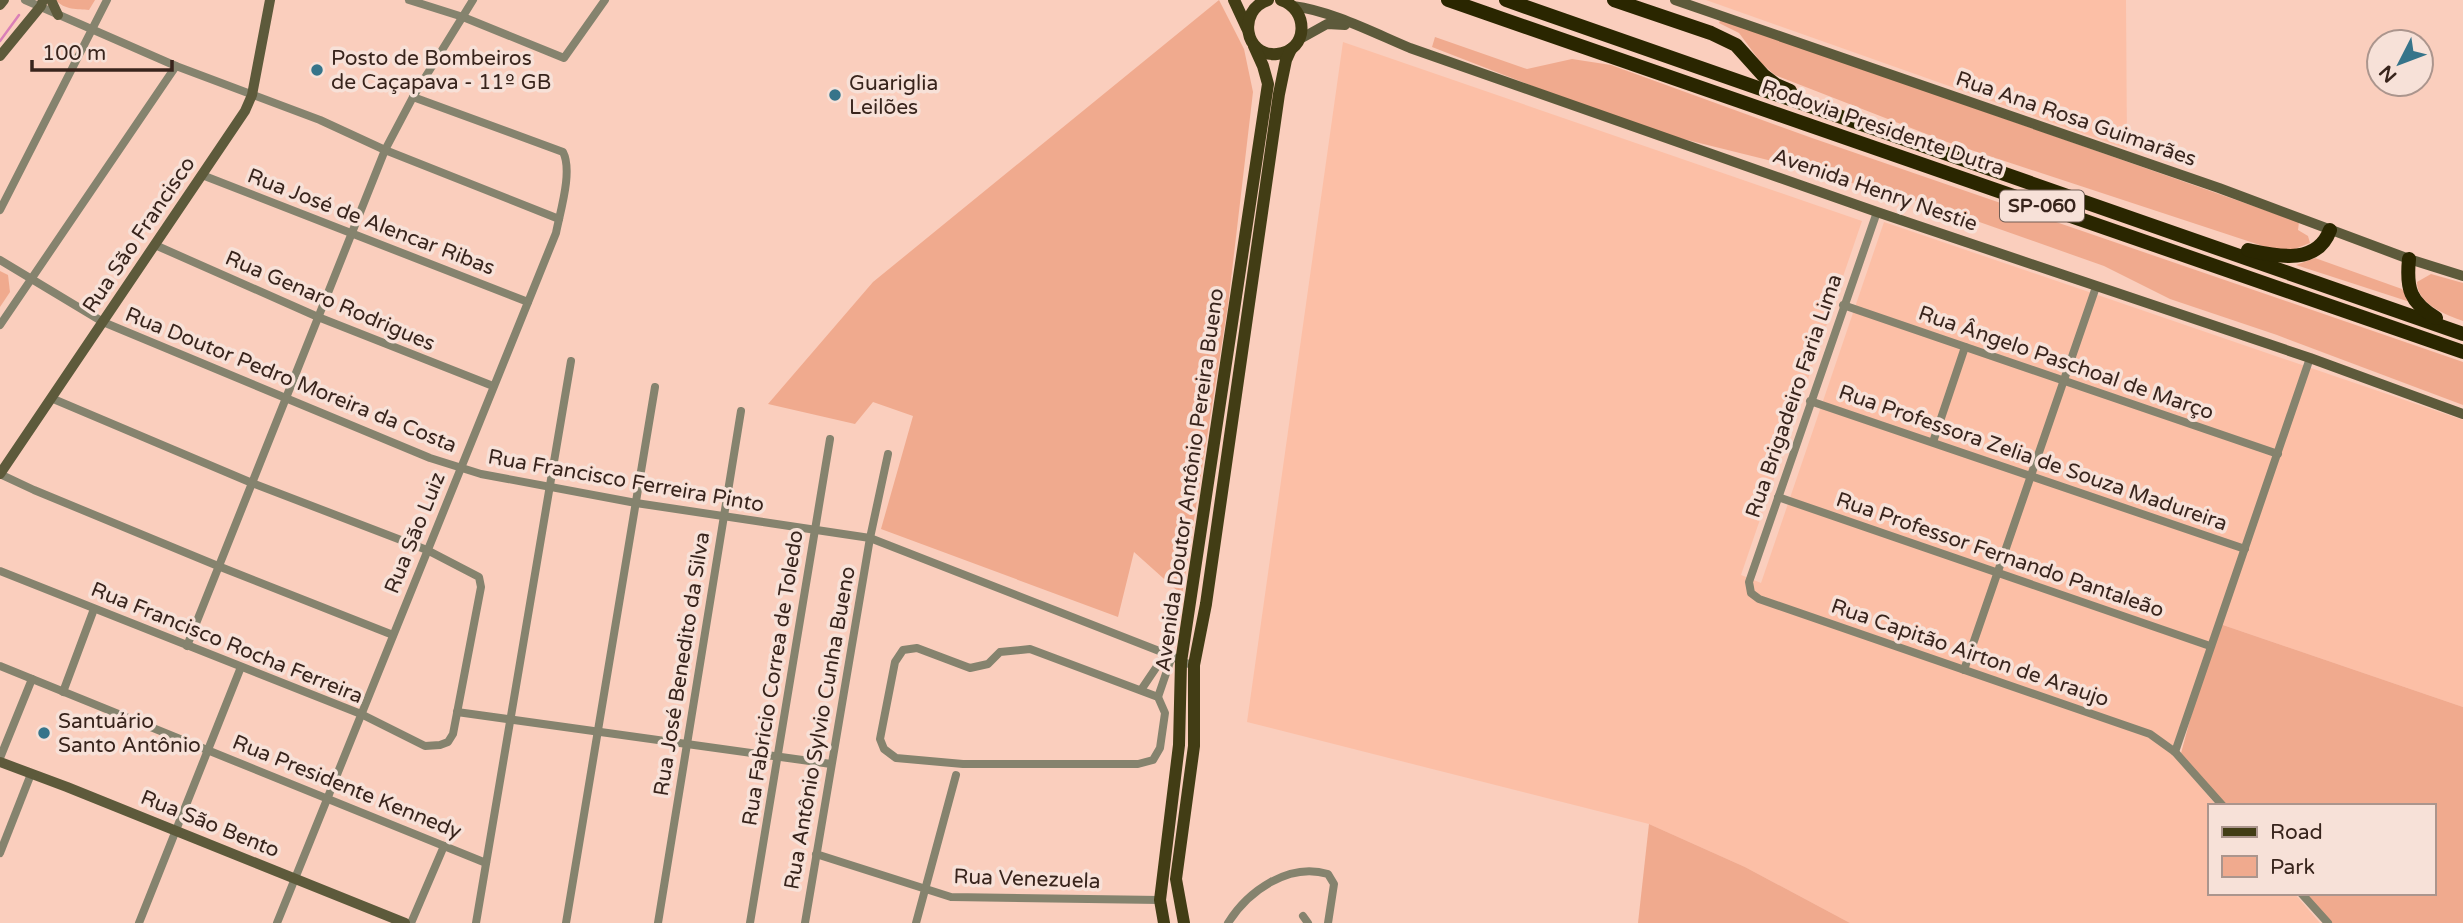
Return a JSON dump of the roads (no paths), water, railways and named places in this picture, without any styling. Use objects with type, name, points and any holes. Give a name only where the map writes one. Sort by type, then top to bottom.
[{"type":"highway","name":"Rodovia Presidente Dutra","points":[[1448,0],[2463,352]]},
{"type":"highway","name":"Rodovia Presidente Dutra","points":[[1506,0],[2463,332]]},
{"type":"highway","points":[[1614,0],[1711,33],[1736,45],[1763,75],[1776,85],[1851,120]]},
{"type":"highway","points":[[2206,243],[2287,258],[2321,244],[2330,230]]},
{"type":"highway","points":[[2409,259],[2409,288],[2421,309],[2463,332]]},
{"type":"main road","name":"Avenida Doutor Antônio Pereira Bueno","points":[[1164,923],[1160,900],[1179,745],[1178,659],[1268,84],[1263,66],[1234,0]]},
{"type":"main road","points":[[1247,28],[1248,16],[1255,7],[1268,0]]},
{"type":"main road","points":[[1254,46],[1265,53],[1279,54],[1291,50],[1300,39],[1303,27],[1300,16],[1293,6],[1281,0]]},
{"type":"main road","name":"Avenida Doutor Antônio Pereira Bueno","points":[[1184,923],[1176,878],[1194,746],[1178,659],[1206,604],[1279,94],[1286,60],[1291,50]]},
{"type":"main road","points":[[1160,900],[1176,907],[1184,923]]},
{"type":"street","points":[[0,5],[4,0]]},
{"type":"street","points":[[25,0],[45,2],[58,15],[176,66],[320,120],[385,150],[559,219]]},
{"type":"street","points":[[0,210],[107,0]]},
{"type":"street","name":"Rua São Francisco","points":[[0,474],[246,111],[252,95],[270,0]]},
{"type":"street","points":[[409,0],[463,17],[564,58],[605,0]]},
{"type":"street","points":[[187,646],[385,150],[413,97],[473,0]]},
{"type":"street","name":"Rua Ana Rosa Guimarães","points":[[1675,0],[2463,276]]},
{"type":"street","points":[[0,56],[45,2]]},
{"type":"street","name":"Avenida Henry Nestie","points":[[1293,6],[1305,8],[1877,212],[2310,358],[2463,414]]},
{"type":"street","points":[[1300,39],[1327,24],[1355,26]]},
{"type":"street","points":[[0,325],[176,66]]},
{"type":"street","name":"Rua São Luiz","points":[[276,923],[556,233],[566,180],[567,159],[563,152],[413,97]]},
{"type":"street","name":"Rua José de Alencar Ribas","points":[[202,174],[528,302]]},
{"type":"street","name":"Rua Brigadeiro Faria Lima","points":[[1751,593],[1749,582],[1877,212]]},
{"type":"street","name":"Rua Genaro Rodrigues","points":[[155,245],[318,317],[493,386]]},
{"type":"street","name":"Rua Doutor Pedro Moreira da Costa","points":[[0,260],[103,322],[430,458],[460,467]]},
{"type":"street","points":[[1964,670],[2096,287]]},
{"type":"street","name":"Rua Ângelo Paschoal de Março","points":[[1843,305],[2278,454]]},
{"type":"street","points":[[1933,442],[1965,347]]},
{"type":"street","points":[[2175,752],[2310,358]]},
{"type":"street","points":[[476,923],[571,361]]},
{"type":"street","points":[[566,923],[655,387]]},
{"type":"street","points":[[51,398],[252,483],[427,550],[479,577],[481,587],[457,712],[831,764]]},
{"type":"street","name":"Rua Professora Zelia de Souza Madureira","points":[[1810,401],[2245,549]]},
{"type":"street","name":"Rua José Benedito da Silva","points":[[658,923],[741,411]]},
{"type":"street","name":"Rua Fabricio Correa de Toledo","points":[[750,923],[830,439]]},
{"type":"street","name":"Rua Antônio Sylvio Cunha Bueno","points":[[805,923],[870,538],[888,454]]},
{"type":"street","name":"Rua Francisco Ferreira Pinto","points":[[460,467],[481,474],[636,503],[870,538],[1178,659]]},
{"type":"street","points":[[0,474],[218,566],[393,635]]},
{"type":"street","name":"Rua Professor Fernando Pantaleão","points":[[1778,497],[2210,646]]},
{"type":"street","name":"Rua Francisco Rocha Ferreira","points":[[0,571],[360,714],[425,746],[440,746],[448,742],[453,734],[457,712]]},
{"type":"street","name":"Rua Capitão Airton de Araujo","points":[[1751,593],[1759,599],[2150,734],[2175,752],[2221,804]]},
{"type":"street","points":[[63,692],[94,609]]},
{"type":"street","points":[[916,648],[970,668],[988,664],[999,652],[1030,649],[1141,690],[1158,697],[1166,713],[1160,748],[1153,760],[1138,764],[963,764],[896,758],[884,749],[880,739],[895,662],[903,650],[916,648]]},
{"type":"street","points":[[1141,690],[1178,659]]},
{"type":"street","points":[[1158,697],[1178,659]]},
{"type":"street","name":"Rua Presidente Kennedy","points":[[0,666],[486,863]]},
{"type":"street","points":[[139,923],[241,667]]},
{"type":"street","points":[[0,760],[32,679]]},
{"type":"street","name":"Rua São Bento","points":[[0,760],[405,923]]},
{"type":"street","points":[[0,853],[31,774]]},
{"type":"street","points":[[916,923],[956,775]]},
{"type":"street","points":[[411,923],[444,846]]},
{"type":"street","name":"Rua Venezuela","points":[[816,854],[951,897],[1160,900]]},
{"type":"street","points":[[1228,923],[1238,907],[1270,881],[1294,873],[1318,871],[1328,874],[1334,884],[1328,923]]},
{"type":"street","points":[[2303,895],[2328,923]]},
{"type":"waterway","points":[[0,41],[19,15]]},
{"type":"place","name":"Posto de Bombeiros de Caçapava - 11º GB","points":[[317,70]]},
{"type":"place","name":"Guariglia Leilões","points":[[835,95]]},
{"type":"place","name":"Santuário Santo Antônio","points":[[44,733]]}]
